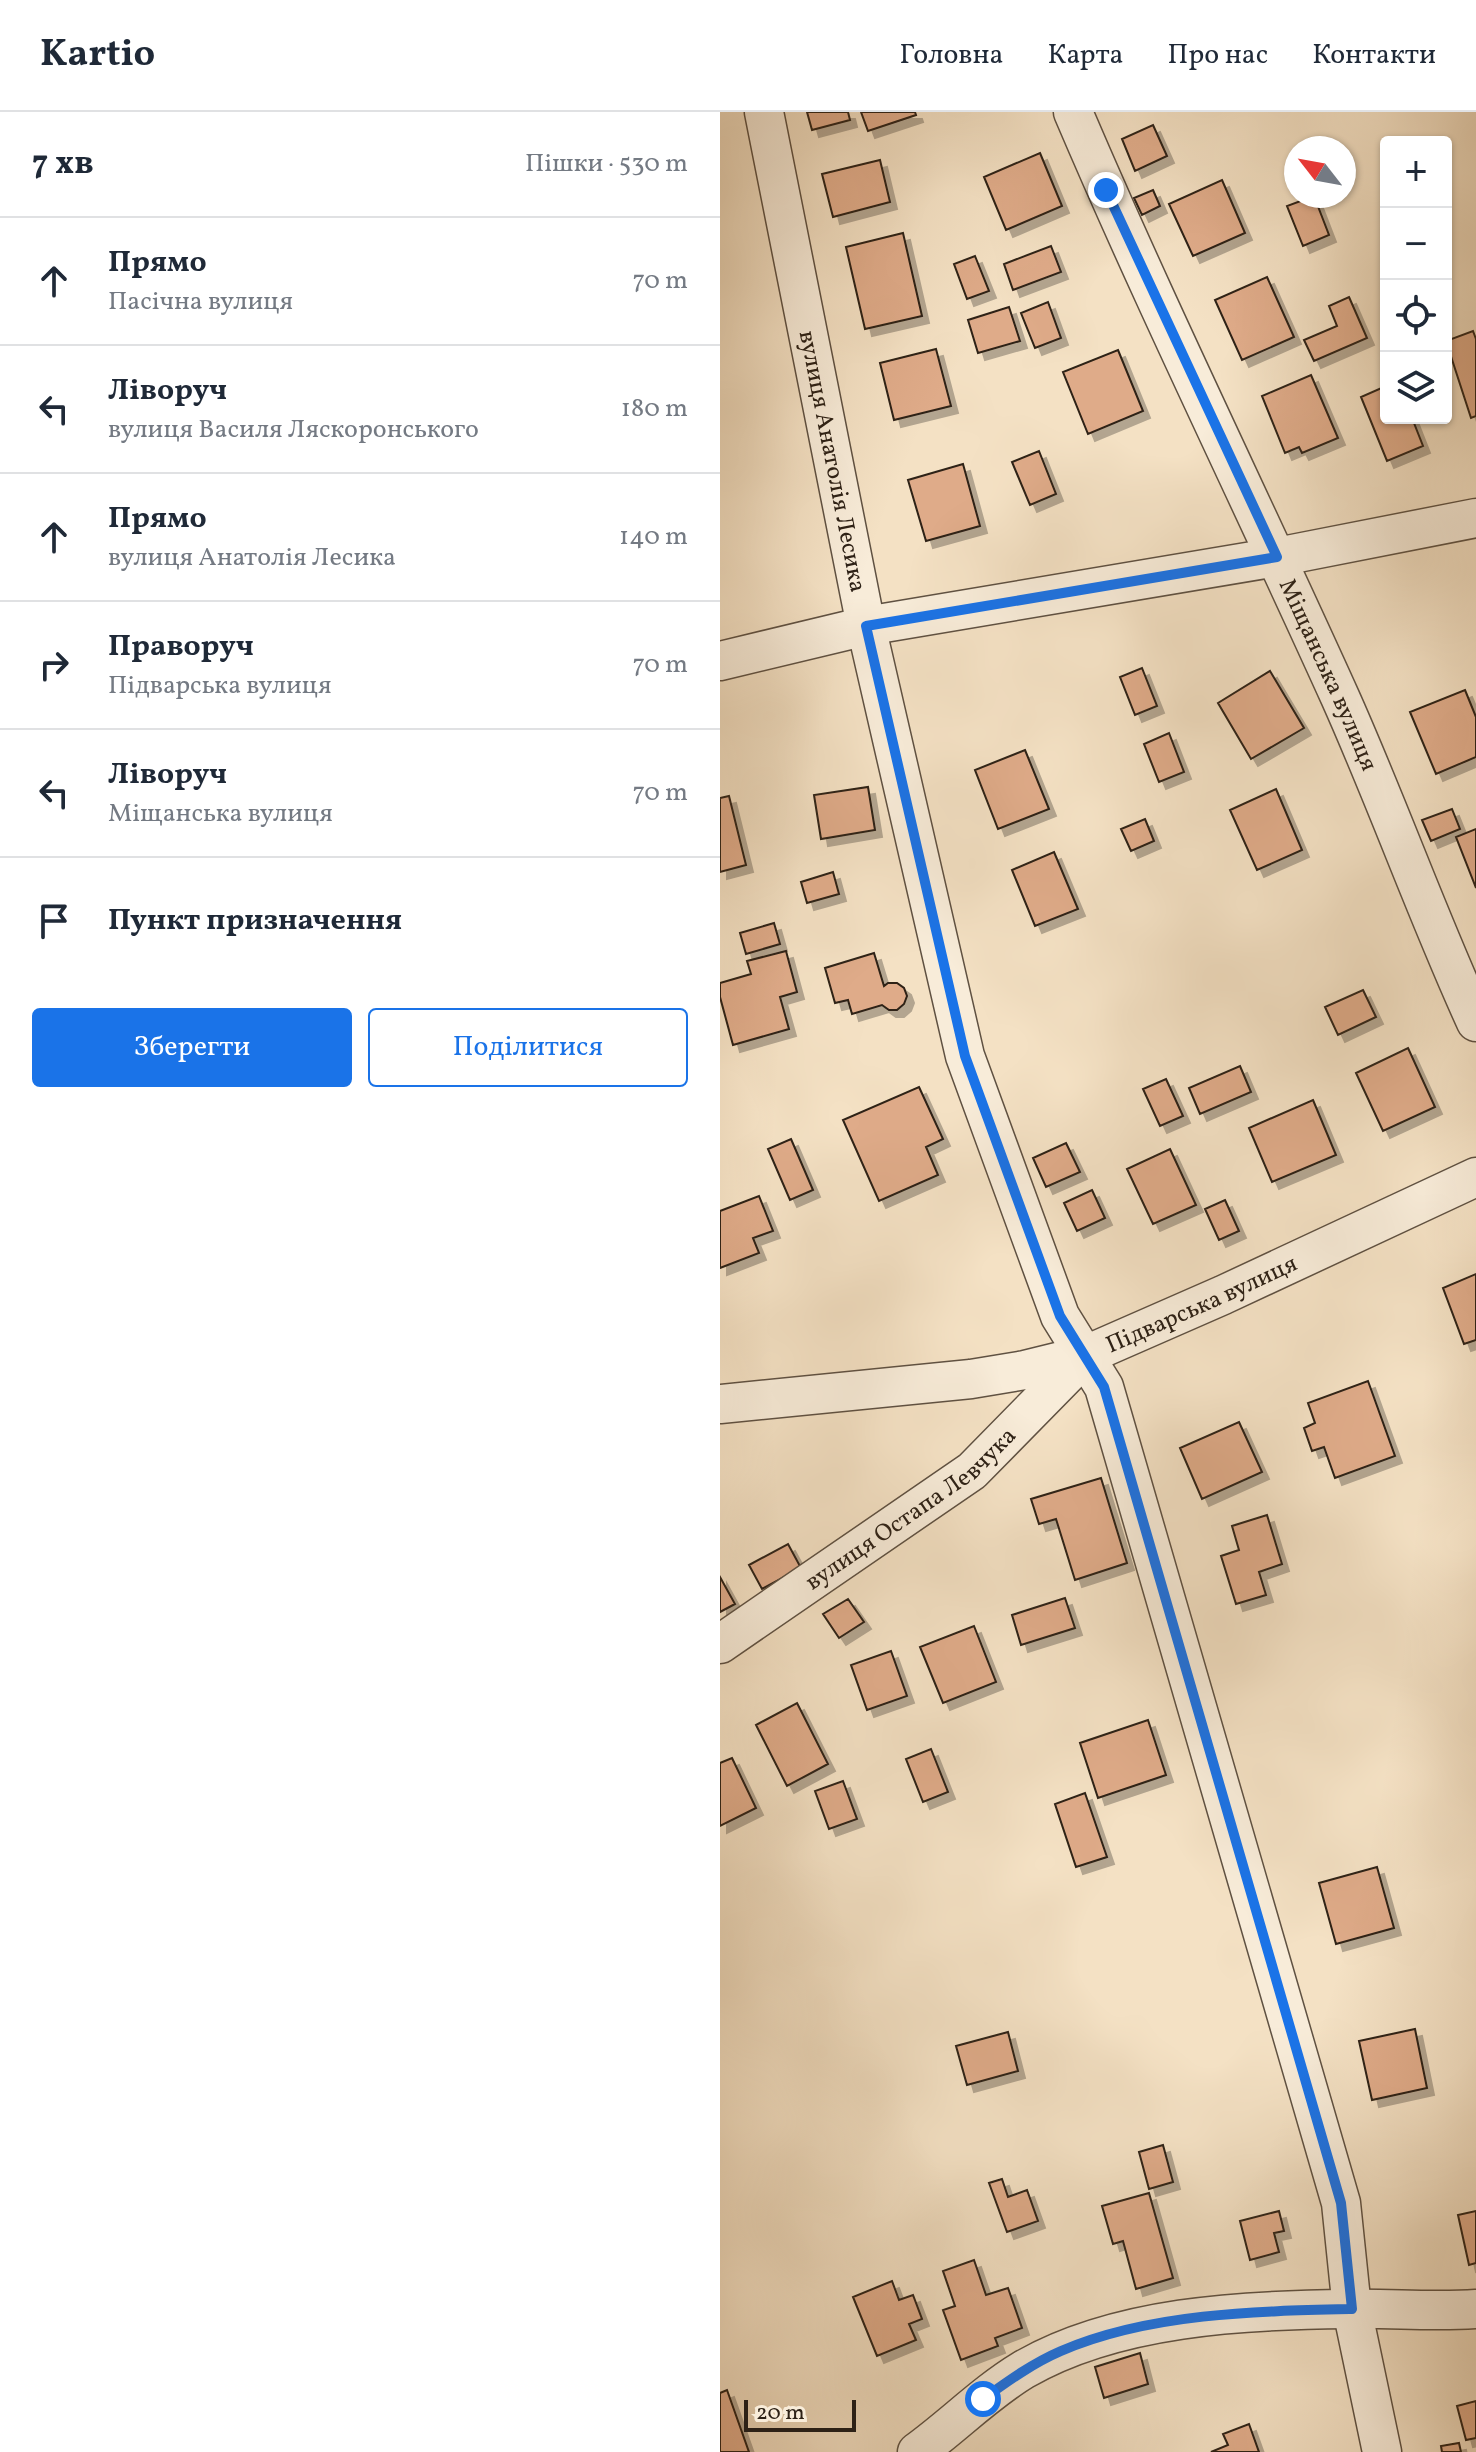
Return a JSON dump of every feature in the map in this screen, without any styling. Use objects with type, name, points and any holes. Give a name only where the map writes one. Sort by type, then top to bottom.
[{"type":"street","name":"вулиця Анатолія Лесика","points":[[764,112],[866,626],[965,1056],[1060,1316],[1104,1387],[1341,2203],[1352,2309],[1382,2452]]},
{"type":"street","name":"Міщанська вулиця","points":[[1073,112],[1374,775],[1476,1022]]},
{"type":"street","points":[[720,661],[866,626],[1277,557],[1476,518]]},
{"type":"street","name":"Підварська вулиця","points":[[720,1404],[971,1379],[1086,1355],[1476,1177]]},
{"type":"street","name":"вулиця Остапа Левчука","points":[[720,1644],[972,1471],[1086,1355]]},
{"type":"street","points":[[917,2452],[1022,2371],[1083,2344],[1154,2325],[1196,2318],[1352,2309],[1476,2309]]},
{"type":"building","points":[[807,112],[848,112],[850,120],[812,130]]},
{"type":"building","points":[[861,112],[915,112],[916,115],[868,131]]},
{"type":"building","points":[[1153,125],[1167,156],[1135,171],[1122,139]]},
{"type":"building","points":[[1040,153],[1062,206],[1006,230],[984,177]]},
{"type":"building","points":[[880,160],[890,202],[833,217],[822,174]]},
{"type":"building","points":[[1222,180],[1245,233],[1193,256],[1169,204]]},
{"type":"building","points":[[1153,190],[1160,206],[1142,215],[1134,198]]},
{"type":"building","points":[[1288,208],[1319,208],[1329,235],[1303,246]]},
{"type":"building","points":[[903,233],[922,316],[865,329],[846,247]]},
{"type":"building","points":[[1051,246],[1061,272],[1013,290],[1004,264]]},
{"type":"building","points":[[975,256],[989,291],[967,299],[954,264]]},
{"type":"building","points":[[1267,277],[1294,337],[1242,360],[1215,300]]},
{"type":"building","points":[[1349,297],[1367,338],[1314,361],[1304,340],[1337,326],[1329,306]]},
{"type":"building","points":[[1048,302],[1061,338],[1035,348],[1021,313]]},
{"type":"building","points":[[1009,307],[1020,341],[978,353],[968,320]]},
{"type":"building","points":[[1473,331],[1476,339],[1476,416],[1471,418],[1452,359],[1452,339]]},
{"type":"building","points":[[936,349],[951,406],[894,420],[880,363]]},
{"type":"building","points":[[1118,350],[1143,411],[1088,434],[1063,372]]},
{"type":"building","points":[[1311,375],[1338,438],[1302,453],[1299,447],[1285,453],[1262,396]]},
{"type":"building","points":[[1380,389],[1380,424],[1414,424],[1423,446],[1387,461],[1361,397]]},
{"type":"building","points":[[1039,451],[1056,494],[1030,505],[1012,462]]},
{"type":"building","points":[[963,464],[980,526],[926,541],[908,480]]},
{"type":"building","points":[[1142,668],[1157,706],[1135,715],[1120,677]]},
{"type":"building","points":[[1270,671],[1304,728],[1251,759],[1218,703]]},
{"type":"building","points":[[1465,690],[1476,717],[1476,757],[1436,774],[1410,712]]},
{"type":"building","points":[[1169,733],[1184,772],[1159,782],[1144,744]]},
{"type":"building","points":[[1025,750],[1049,809],[998,829],[975,770]]},
{"type":"building","points":[[868,787],[875,830],[821,839],[814,795]]},
{"type":"building","points":[[1276,789],[1302,850],[1257,870],[1230,810]]},
{"type":"building","points":[[729,796],[746,865],[720,872],[720,798]]},
{"type":"building","points":[[1452,809],[1460,829],[1431,841],[1422,820]]},
{"type":"building","points":[[1145,819],[1154,841],[1131,851],[1121,829]]},
{"type":"building","points":[[1476,829],[1476,888],[1456,837]]},
{"type":"building","points":[[1054,852],[1078,909],[1035,926],[1012,870]]},
{"type":"building","points":[[833,872],[839,894],[807,903],[801,882]]},
{"type":"building","points":[[774,923],[780,944],[746,954],[740,933]]},
{"type":"building","points":[[786,951],[797,992],[780,997],[789,1029],[733,1045],[720,997],[720,983],[751,974],[747,961]]},
{"type":"building","points":[[874,953],[884,986],[897,983],[904,988],[907,996],[897,1010],[889,1010],[882,1005],[852,1014],[848,1000],[835,1003],[825,968]]},
{"type":"building","points":[[1363,990],[1376,1017],[1338,1035],[1325,1007]]},
{"type":"building","points":[[1408,1048],[1435,1107],[1383,1131],[1356,1073]]},
{"type":"building","points":[[1240,1066],[1251,1092],[1200,1114],[1189,1088]]},
{"type":"building","points":[[1166,1079],[1183,1116],[1160,1126],[1143,1089]]},
{"type":"building","points":[[919,1087],[943,1139],[926,1147],[938,1175],[879,1201],[843,1120]]},
{"type":"building","points":[[1313,1100],[1336,1155],[1272,1182],[1249,1128]]},
{"type":"building","points":[[791,1139],[813,1190],[790,1200],[768,1149]]},
{"type":"building","points":[[1066,1143],[1080,1172],[1046,1187],[1033,1158]]},
{"type":"building","points":[[1170,1149],[1196,1205],[1153,1224],[1127,1169]]},
{"type":"building","points":[[1092,1190],[1105,1218],[1077,1231],[1064,1203]]},
{"type":"building","points":[[759,1196],[773,1231],[753,1238],[759,1253],[720,1268],[720,1211]]},
{"type":"building","points":[[1225,1200],[1239,1231],[1219,1240],[1205,1209]]},
{"type":"building","points":[[1476,1274],[1476,1340],[1464,1344],[1443,1288]]},
{"type":"building","points":[[1368,1381],[1395,1456],[1335,1478],[1324,1447],[1312,1451],[1304,1428],[1315,1423],[1308,1403]]},
{"type":"building","points":[[1239,1422],[1262,1472],[1202,1499],[1180,1448]]},
{"type":"building","points":[[1101,1478],[1127,1563],[1075,1580],[1056,1519],[1039,1524],[1031,1499]]},
{"type":"building","points":[[1267,1515],[1282,1564],[1259,1572],[1266,1595],[1236,1604],[1221,1556],[1239,1550],[1232,1526]]},
{"type":"building","points":[[788,1544],[801,1568],[762,1589],[749,1565]]},
{"type":"building","points":[[720,1577],[735,1604],[720,1612]]},
{"type":"building","points":[[1065,1598],[1075,1628],[1021,1645],[1012,1615]]},
{"type":"building","points":[[848,1599],[864,1622],[839,1638],[823,1614]]},
{"type":"building","points":[[974,1626],[996,1682],[943,1703],[920,1647]]},
{"type":"building","points":[[891,1651],[907,1696],[867,1710],[851,1665]]},
{"type":"building","points":[[797,1703],[828,1764],[787,1786],[756,1725]]},
{"type":"building","points":[[1148,1720],[1166,1775],[1098,1798],[1080,1743]]},
{"type":"building","points":[[931,1749],[948,1792],[923,1802],[906,1759]]},
{"type":"building","points":[[732,1758],[756,1808],[720,1826],[720,1763]]},
{"type":"building","points":[[843,1781],[857,1819],[829,1829],[815,1791]]},
{"type":"building","points":[[1085,1793],[1107,1857],[1076,1867],[1055,1804]]},
{"type":"building","points":[[1377,1867],[1394,1928],[1336,1944],[1319,1883]]},
{"type":"building","points":[[1415,2029],[1427,2088],[1372,2100],[1359,2041]]},
{"type":"building","points":[[1008,2032],[1018,2071],[967,2085],[956,2046]]},
{"type":"building","points":[[1163,2145],[1173,2182],[1149,2189],[1139,2152]]},
{"type":"building","points":[[1002,2179],[1008,2197],[1027,2190],[1038,2221],[1007,2232],[989,2183]]},
{"type":"building","points":[[1149,2193],[1173,2278],[1136,2289],[1123,2241],[1113,2244],[1102,2206]]},
{"type":"building","points":[[1279,2211],[1284,2231],[1274,2233],[1279,2252],[1250,2260],[1240,2221]]},
{"type":"building","points":[[1476,2211],[1476,2263],[1469,2265],[1458,2215]]},
{"type":"building","points":[[974,2260],[986,2295],[1008,2288],[1022,2328],[995,2338],[998,2346],[961,2360],[943,2310],[955,2306],[943,2271]]},
{"type":"building","points":[[892,2281],[899,2300],[913,2295],[922,2319],[909,2324],[916,2340],[877,2356],[853,2297]]},
{"type":"building","points":[[1140,2353],[1148,2384],[1104,2398],[1095,2367]]},
{"type":"building","points":[[727,2390],[749,2452],[720,2452],[720,2393]]},
{"type":"building","points":[[1476,2401],[1476,2438],[1466,2440],[1457,2406]]},
{"type":"building","points":[[1249,2424],[1259,2452],[1211,2452],[1228,2445],[1223,2434]]},
{"type":"building","points":[[1459,2443],[1461,2452],[1442,2452],[1441,2446]]},
{"type":"route","points":[[983,2399],[1022,2371],[1062,2351],[1154,2325],[1244,2314],[1352,2309],[1341,2203],[1104,1387],[1060,1316],[965,1056],[866,626],[1277,557],[1106,190]]}]
